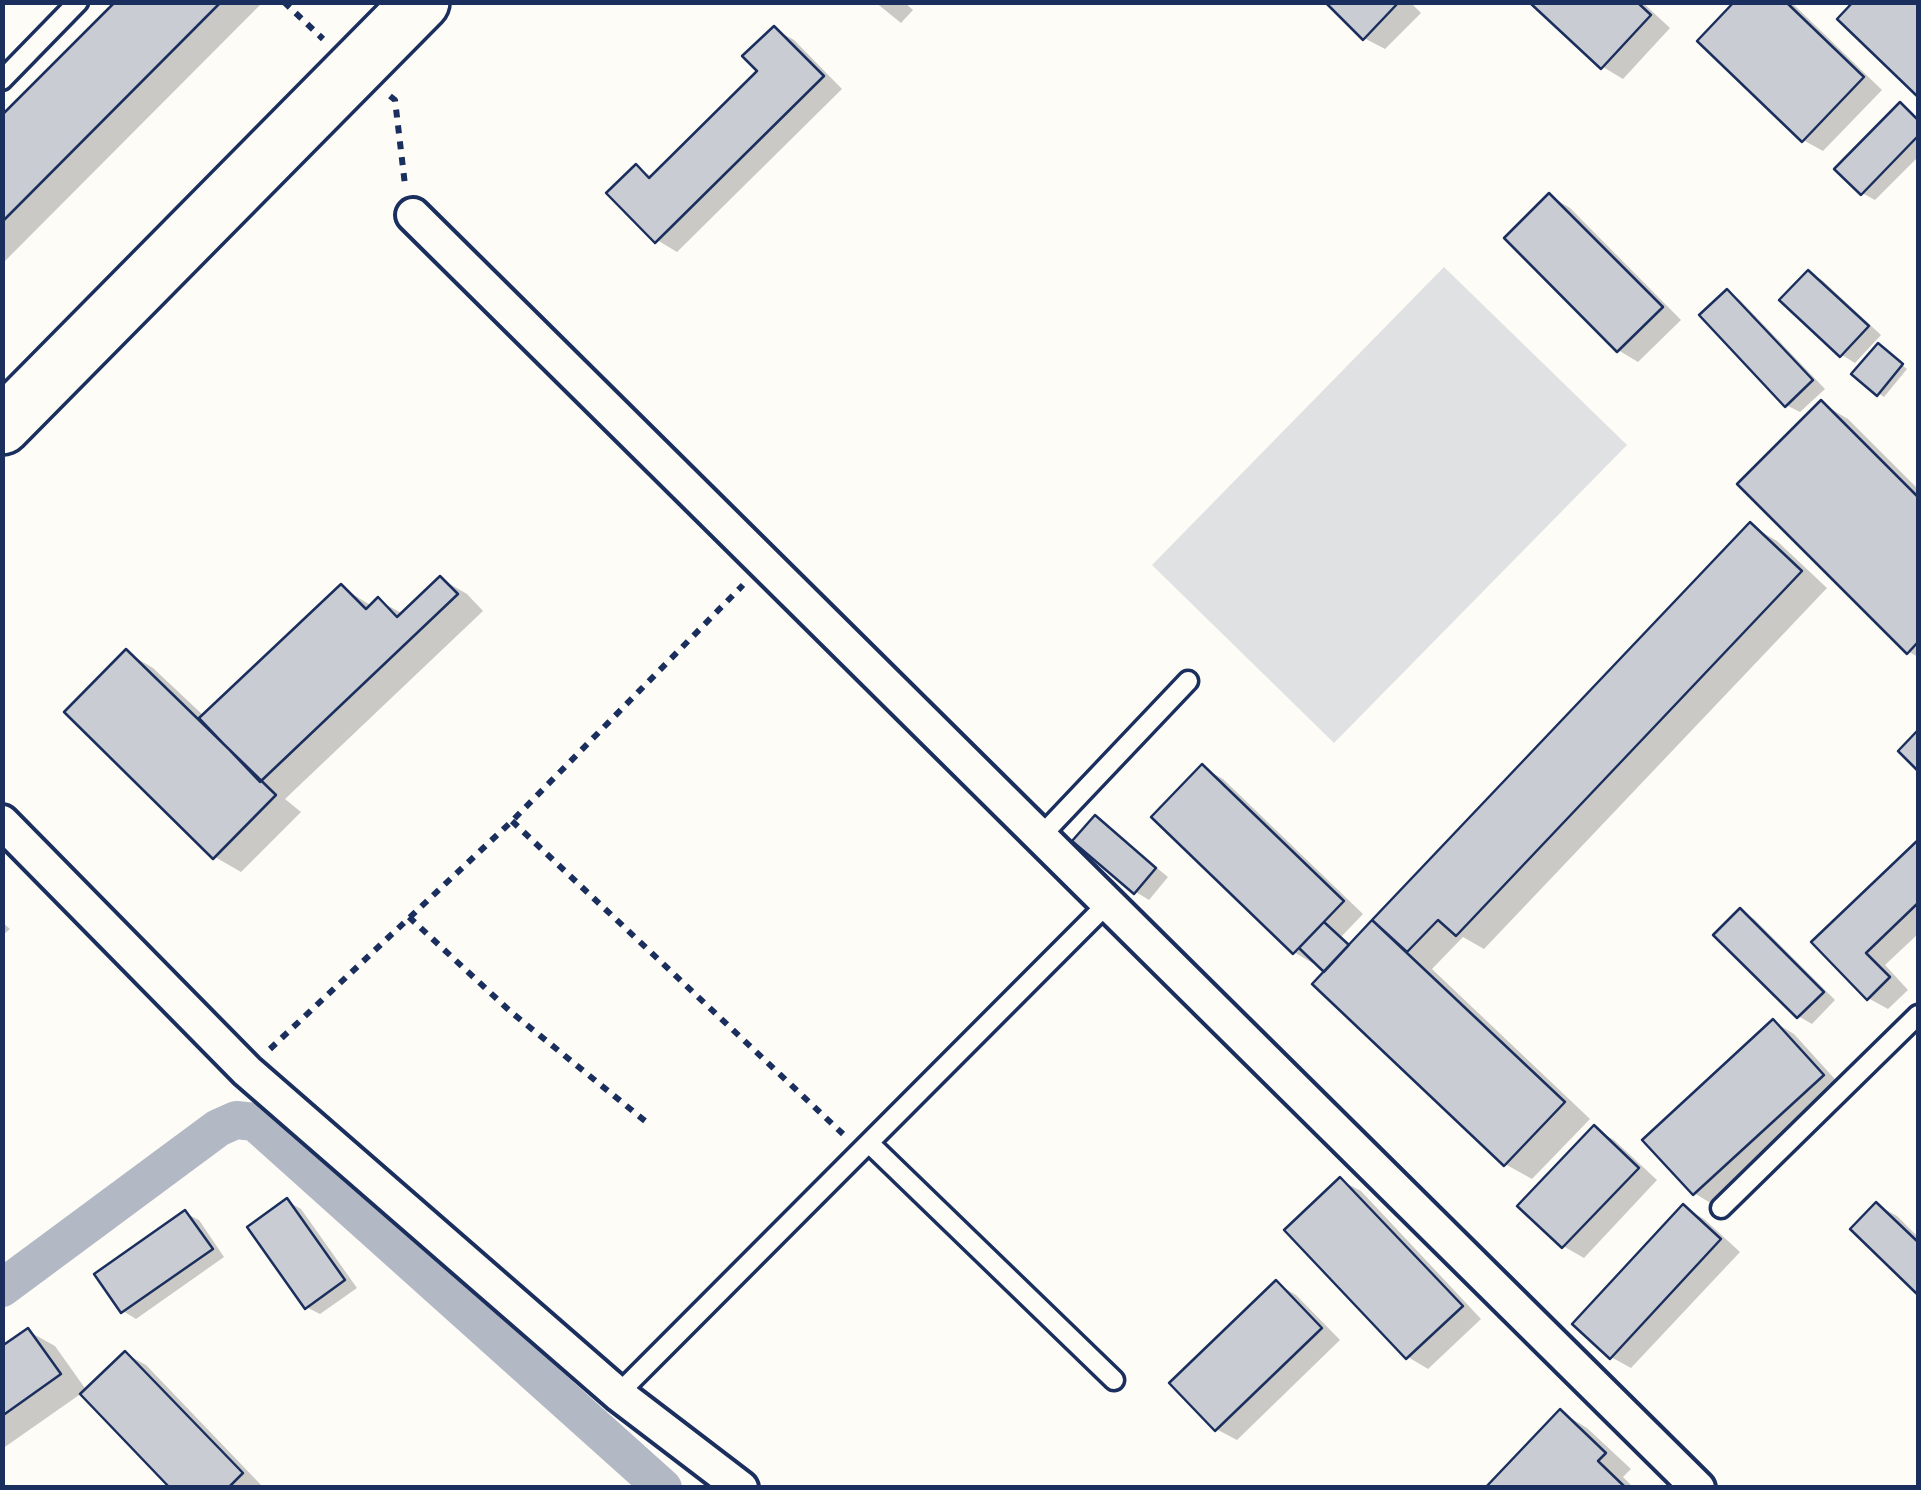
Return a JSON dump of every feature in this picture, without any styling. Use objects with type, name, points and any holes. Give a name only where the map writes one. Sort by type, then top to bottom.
[{"type":"highway","points":[[2,426],[420,2]]},
{"type":"street","points":[[413,214],[1698,1488]]},
{"type":"street","points":[[2,822],[247,1071],[618,1394],[741,1488]]},
{"type":"lane","points":[[2,80],[78,2]]},
{"type":"lane","points":[[1040,837],[1188,681]]},
{"type":"lane","points":[[618,1394],[1107,904]]},
{"type":"lane","points":[[1721,1208],[1918,1015]]},
{"type":"lane","points":[[866,1148],[1114,1380]]},
{"type":"path","points":[[247,1071],[512,821],[765,563]]},
{"type":"path","points":[[512,821],[866,1148]]},
{"type":"path","points":[[409,916],[510,1012],[650,1125]]},
{"type":"shaded area","points":[[1444,267],[1627,445],[1334,743],[1152,565]]},
{"type":"building","points":[[115,2],[221,2],[2,222],[2,115]]},
{"type":"building","points":[[1325,2],[1399,2],[1363,40]]},
{"type":"building","points":[[1529,2],[1637,2],[1651,15],[1601,69]]},
{"type":"building","points":[[1734,2],[1786,2],[1864,77],[1802,142],[1697,41]]},
{"type":"building","points":[[1853,2],[1918,2],[1918,97],[1837,19]]},
{"type":"building","points":[[774,26],[824,76],[655,243],[606,193],[636,164],[649,178],[757,71],[742,56]]},
{"type":"building","points":[[1900,102],[1918,120],[1918,136],[1861,195],[1834,169]]},
{"type":"building","points":[[1549,193],[1663,307],[1617,352],[1504,238]]},
{"type":"building","points":[[1808,270],[1869,326],[1840,357],[1779,300]]},
{"type":"building","points":[[1727,289],[1813,380],[1785,407],[1699,315]]},
{"type":"building","points":[[1878,343],[1903,364],[1877,396],[1851,374]]},
{"type":"building","points":[[1821,400],[1918,497],[1918,642],[1907,654],[1737,484]]},
{"type":"building","points":[[1750,522],[1802,571],[1456,936],[1438,920],[1407,952],[1372,920]]},
{"type":"building","points":[[440,576],[458,594],[260,782],[199,718],[341,584],[366,609],[378,597],[397,617]]},
{"type":"building","points":[[126,649],[276,795],[213,859],[64,712]]},
{"type":"building","points":[[1918,730],[1918,771],[1898,751]]},
{"type":"building","points":[[1202,764],[1344,901],[1293,954],[1151,817]]},
{"type":"building","points":[[1095,815],[1156,868],[1134,894],[1072,841]]},
{"type":"building","points":[[1918,840],[1918,903],[1866,953],[1890,977],[1867,1000],[1811,942]]},
{"type":"building","points":[[1740,908],[1824,992],[1797,1018],[1713,935]]},
{"type":"building","points":[[1372,920],[1565,1102],[1504,1166],[1312,984]]},
{"type":"building","points":[[1324,922],[1349,945],[1324,972],[1299,948]]},
{"type":"building","points":[[1773,1019],[1824,1075],[1693,1195],[1642,1140]]},
{"type":"building","points":[[1594,1125],[1639,1168],[1562,1248],[1517,1206]]},
{"type":"building","points":[[1340,1177],[1463,1306],[1406,1359],[1284,1230]]},
{"type":"building","points":[[287,1198],[345,1280],[305,1309],[247,1227]]},
{"type":"building","points":[[1876,1202],[1918,1242],[1918,1295],[1850,1229]]},
{"type":"building","points":[[1683,1204],[1721,1239],[1610,1359],[1572,1324]]},
{"type":"building","points":[[185,1210],[213,1249],[121,1313],[94,1274]]},
{"type":"building","points":[[1276,1280],[1322,1328],[1215,1431],[1169,1383]]},
{"type":"building","points":[[28,1328],[61,1374],[2,1416],[2,1346]]},
{"type":"building","points":[[125,1351],[243,1473],[228,1488],[170,1488],[80,1394]]},
{"type":"building","points":[[1560,1409],[1606,1453],[1598,1461],[1626,1488],[1485,1488]]},
{"type":"waterway","points":[[2,1288],[218,1128],[236,1120],[255,1122],[663,1488]]}]
